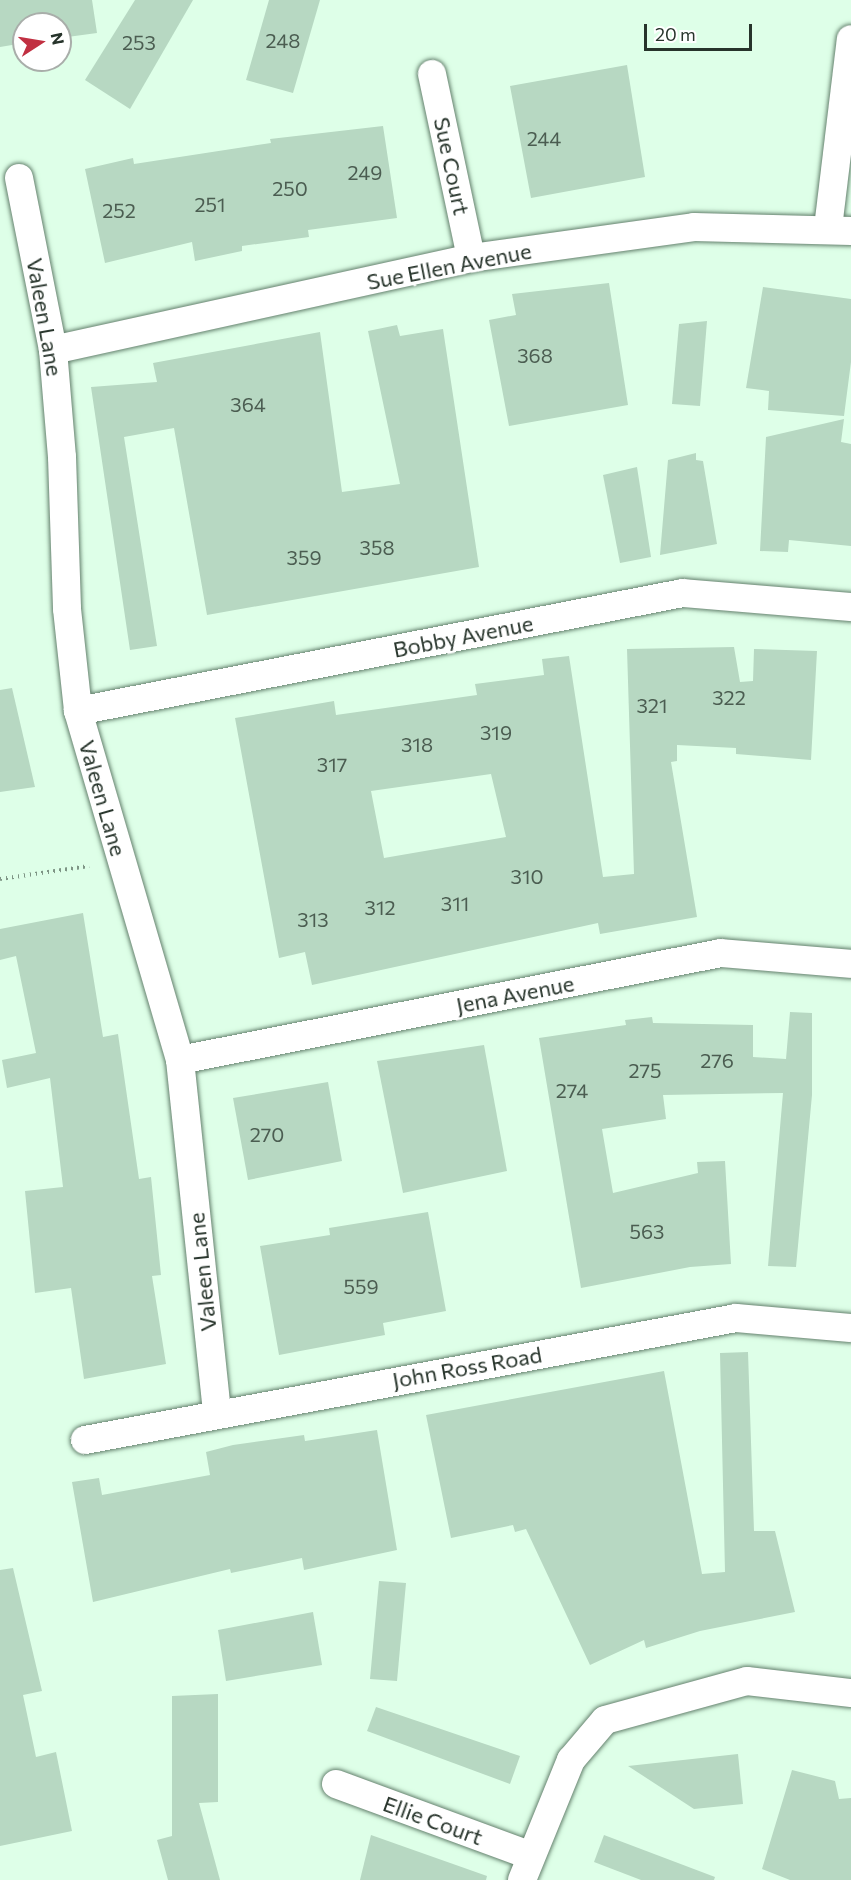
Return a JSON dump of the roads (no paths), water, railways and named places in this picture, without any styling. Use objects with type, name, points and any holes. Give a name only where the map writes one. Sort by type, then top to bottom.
[{"type":"street","points":[[840,230],[851,39]]},
{"type":"street","name":"Sue Court","points":[[432,74],[471,258]]},
{"type":"street","name":"Valeen Lane","points":[[19,178],[53,350],[62,457],[67,609],[78,711],[180,1060],[217,1413]]},
{"type":"street","name":"Sue Ellen Avenue","points":[[53,350],[471,258],[694,227],[840,230]]},
{"type":"street","name":"Bobby Avenue","points":[[78,711],[683,593],[851,607]]},
{"type":"street","name":"Jena Avenue","points":[[180,1060],[721,953],[851,964]]},
{"type":"street","name":"John Ross Road","points":[[85,1440],[217,1413],[736,1318],[851,1328]]},
{"type":"street","points":[[526,1868],[571,1760],[605,1720],[747,1681],[851,1693]]},
{"type":"street","name":"Ellie Court","points":[[336,1784],[526,1868]]}]
